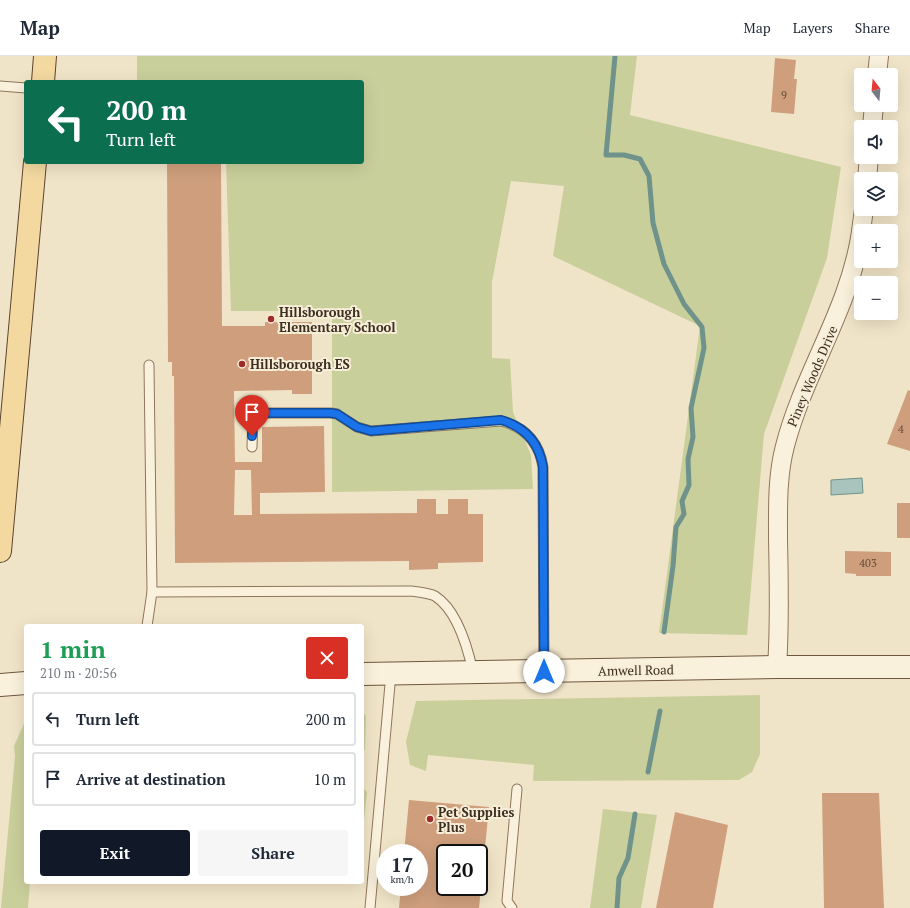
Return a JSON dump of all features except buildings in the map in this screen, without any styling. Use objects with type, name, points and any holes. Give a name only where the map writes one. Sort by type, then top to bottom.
[{"type":"main road","points":[[43,80],[45,56]]},
{"type":"main road","points":[[0,551],[7,421],[35,164]]},
{"type":"main road","name":"Amwell Road","points":[[364,674],[777,667],[910,667]]},
{"type":"main road","points":[[0,685],[24,683]]},
{"type":"street","points":[[878,68],[879,56]]},
{"type":"street","name":"Piney Woods Drive","points":[[777,667],[779,637],[778,496],[784,447],[805,386],[840,310],[851,278],[854,264]]},
{"type":"lane","points":[[0,86],[24,88]]},
{"type":"lane","points":[[147,624],[152,592],[149,366]]},
{"type":"lane","points":[[252,447],[253,413],[331,413],[337,414],[357,427],[371,431],[501,420],[513,424],[521,429],[536,444],[541,455],[543,467],[544,672]]},
{"type":"lane","points":[[152,592],[411,591],[434,596],[448,608],[458,627],[468,650],[473,672]]},
{"type":"lane","points":[[370,908],[391,673]]},
{"type":"lane","points":[[512,908],[507,901],[517,789]]},
{"type":"green space","points":[[137,56],[637,56],[630,115],[841,167],[827,258],[764,434],[747,635],[659,633],[700,326],[553,256],[564,186],[511,181],[492,282],[492,358],[510,359],[513,412],[531,455],[533,489],[332,492],[332,311],[231,311],[226,164],[364,164],[364,80],[137,80]]},
{"type":"green space","points":[[760,695],[760,754],[752,772],[739,780],[533,781],[534,765],[428,755],[426,771],[410,765],[406,742],[416,701]]},
{"type":"green space","points":[[364,714],[366,716],[364,750]]},
{"type":"green space","points":[[24,724],[24,884],[30,884],[28,908],[1,908],[15,756],[14,746]]},
{"type":"green space","points":[[364,789],[367,792],[364,820]]},
{"type":"green space","points":[[603,809],[657,815],[641,908],[590,908]]},
{"type":"water","points":[[862,478],[863,493],[831,495],[831,480]]},
{"type":"waterway","points":[[615,56],[606,155],[624,155],[640,159],[649,176],[653,223],[664,264],[684,304],[702,327],[704,348],[691,408],[693,437],[688,459],[689,485],[682,501],[684,514],[676,527],[673,566],[664,632]]},
{"type":"waterway","points":[[648,772],[660,711]]},
{"type":"waterway","points":[[617,908],[619,878],[628,858],[635,814]]},
{"type":"place","name":"Hillsborough Elementary School","points":[[271,319]]},
{"type":"place","name":"Hillsborough ES","points":[[242,364]]},
{"type":"place","name":"Pet Supplies Plus","points":[[430,819]]},
{"type":"route","points":[[252,436],[253,413],[331,413],[337,414],[357,427],[371,431],[501,420],[513,424],[529,435],[536,444],[541,455],[543,467],[544,672]]}]
